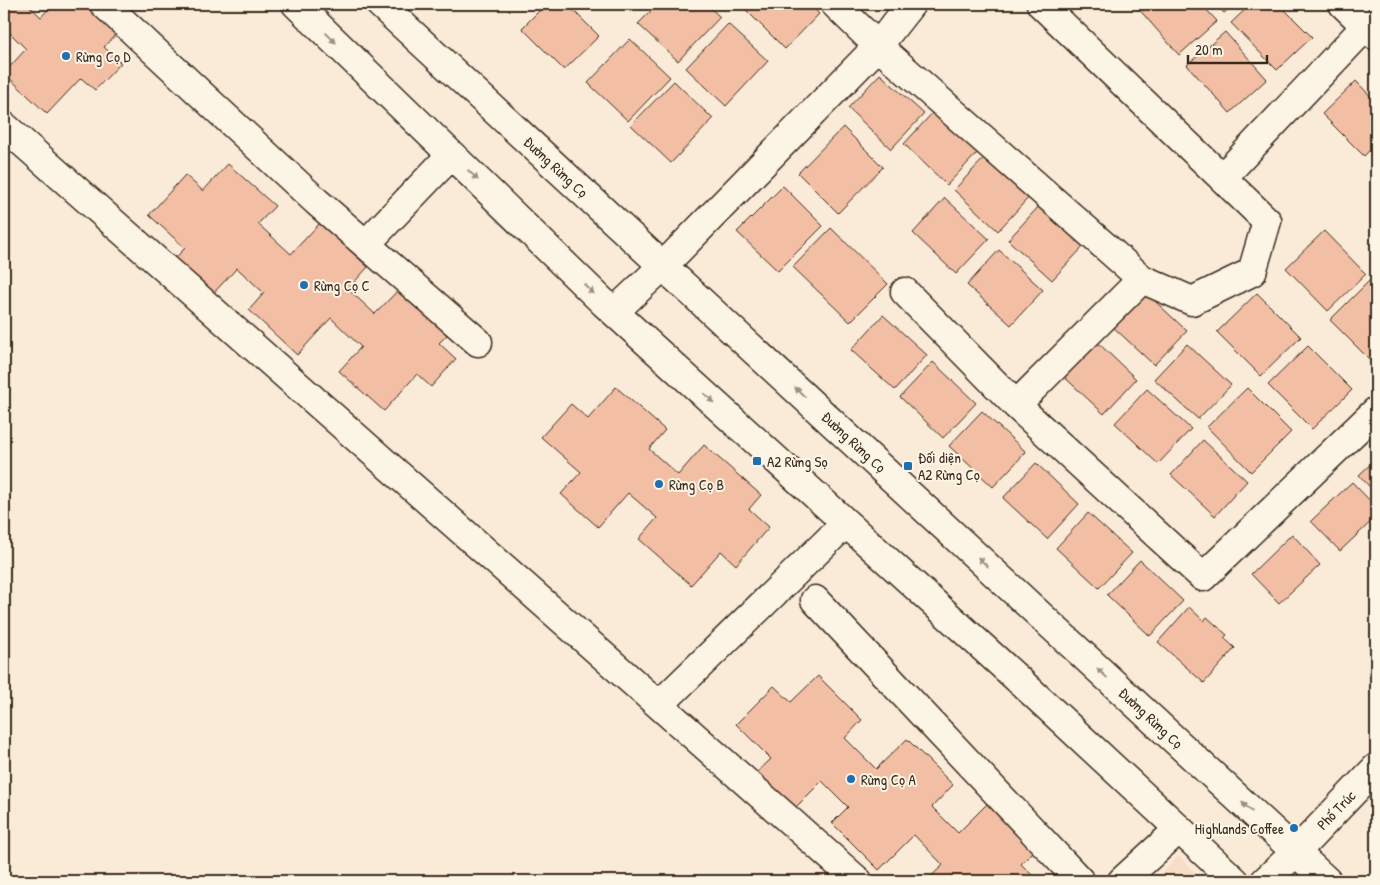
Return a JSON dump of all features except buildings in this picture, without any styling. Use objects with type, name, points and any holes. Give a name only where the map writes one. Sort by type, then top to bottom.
[{"type":"street","points":[[104,4],[318,202],[478,342]]},
{"type":"street","points":[[296,4],[614,312],[1022,683],[1235,881]]},
{"type":"street","name":"Đường Rừng Cọ","points":[[380,4],[1327,881]]},
{"type":"street","points":[[835,4],[878,46],[1142,279],[1192,301],[1252,272],[1267,221],[1041,4]]},
{"type":"street","points":[[614,312],[663,266],[878,46],[911,4]]},
{"type":"street","points":[[1222,178],[1371,31],[1343,4]]},
{"type":"street","points":[[4,126],[858,881]]},
{"type":"street","points":[[366,244],[451,155]]},
{"type":"street","points":[[1016,404],[1142,279]]},
{"type":"street","points":[[905,292],[1016,404],[1203,577],[1376,411]]},
{"type":"street","points":[[659,705],[846,523]]},
{"type":"street","points":[[815,600],[1080,881]]},
{"type":"street","name":"Phố Trúc","points":[[1265,881],[1296,852],[1376,768]]},
{"type":"street","points":[[1122,881],[1179,829]]},
{"type":"shaded area","points":[[1179,856],[1204,881],[1153,881]]},
{"type":"place","name":"Rừng Cọ D","points":[[66,56]]},
{"type":"place","name":"Rừng Cọ C","points":[[304,285]]},
{"type":"place","name":"A2 Rừng Sọ","points":[[757,461]]},
{"type":"place","name":"Đối diện A2 Rừng Cọ","points":[[908,466]]},
{"type":"place","name":"Rừng Cọ B","points":[[659,484]]},
{"type":"place","name":"Rừng Cọ A","points":[[851,779]]},
{"type":"place","name":"Highlands Coffee","points":[[1294,828]]}]
